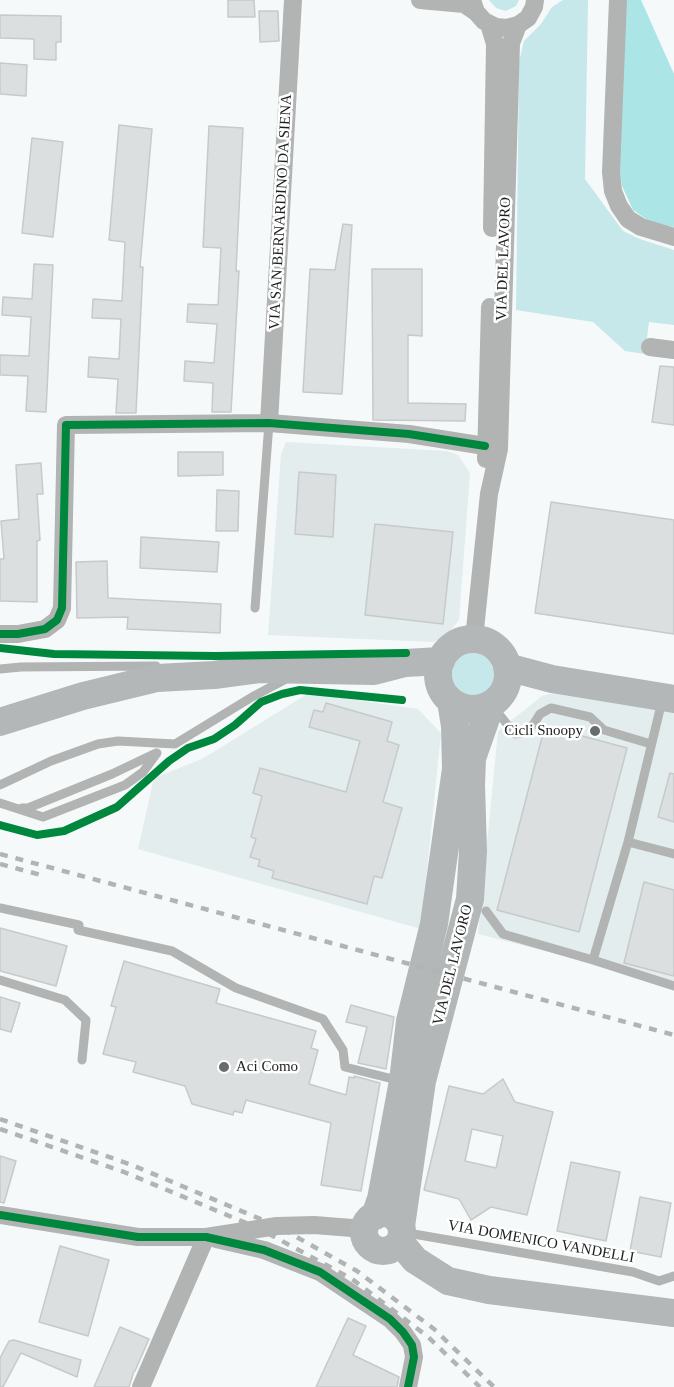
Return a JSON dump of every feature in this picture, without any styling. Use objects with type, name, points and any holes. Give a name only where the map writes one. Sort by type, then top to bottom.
[{"type":"main road","points":[[0,722],[82,696],[157,678],[201,671],[259,669],[374,671],[405,663],[444,682],[461,707],[481,708],[501,686],[503,656],[485,641],[474,639],[454,645],[444,682]]},
{"type":"main road","points":[[501,686],[552,679],[668,698]]},
{"type":"main road","name":"VIA DEL LAVORO","points":[[388,1232],[381,1199],[403,1081],[410,1021],[434,924],[456,769],[455,726],[444,682]]},
{"type":"main road","name":"VIA DEL LAVORO","points":[[388,1232],[422,1081],[470,899],[473,851],[472,758],[501,686]]},
{"type":"main road","points":[[388,1232],[415,1260],[448,1281],[489,1290],[674,1313]]},
{"type":"street","name":"VIA SAN BERNARDINO DA SIENA","points":[[269,423],[293,0]]},
{"type":"street","points":[[420,0],[464,4],[479,12],[496,27],[507,28],[518,25],[528,18],[534,8],[535,0]]},
{"type":"street","points":[[618,0],[611,172],[613,191],[628,219],[641,227],[674,237]]},
{"type":"street","name":"VIA DEL LAVORO","points":[[479,12],[495,44],[492,247],[485,447],[489,494]]},
{"type":"street","name":"VIA DEL LAVORO","points":[[474,639],[489,494],[499,449],[511,43],[518,25]]},
{"type":"street","points":[[650,347],[674,350]]},
{"type":"street","points":[[0,634],[18,634],[45,629],[57,620],[62,608],[66,425],[269,423],[409,434],[485,447]]},
{"type":"street","points":[[0,1215],[138,1238],[206,1237],[277,1226],[314,1225],[388,1232]]},
{"type":"street","points":[[141,1387],[206,1237]]},
{"type":"street","points":[[206,1237],[264,1250],[320,1272],[390,1319],[412,1344],[414,1357],[408,1387]]},
{"type":"lane","name":"VIA SAN BERNARDINO DA SIENA","points":[[255,608],[269,423]]},
{"type":"lane","points":[[0,669],[166,666]]},
{"type":"lane","points":[[20,808],[28,808],[112,774],[175,744],[282,681],[320,671]]},
{"type":"lane","points":[[501,686],[515,734],[526,732],[540,714],[551,708],[590,717],[604,730],[651,744]]},
{"type":"lane","points":[[593,960],[628,842],[651,744],[668,698]]},
{"type":"lane","points":[[0,785],[51,761],[98,744],[118,741],[175,744]]},
{"type":"lane","points":[[0,803],[43,817],[125,785],[143,772],[157,753]]},
{"type":"lane","points":[[628,842],[674,854]]},
{"type":"lane","points":[[0,908],[79,925],[78,930],[172,951],[236,988],[323,1019],[343,1050],[345,1067],[403,1081]]},
{"type":"lane","points":[[486,911],[503,934],[674,986]]},
{"type":"lane","points":[[0,980],[65,999],[86,1020],[82,1060]]},
{"type":"lane","name":"VIA DOMENICO VANDELLI","points":[[388,1232],[633,1272],[659,1281],[674,1276]]},
{"type":"shaded area","points":[[489,0],[519,0],[516,6],[506,11],[496,8]]},
{"type":"shaded area","points":[[563,0],[588,0],[585,179],[623,231],[674,250],[674,325],[649,322],[645,354],[625,351],[593,322],[516,310],[519,62],[524,41],[541,24],[552,7]]},
{"type":"shaded area","points":[[625,0],[641,0],[674,74],[674,227],[649,221],[633,210],[622,186],[619,165]]},
{"type":"shaded area","points":[[286,442],[447,451],[458,455],[470,473],[459,620],[446,636],[433,642],[268,635],[281,454]]},
{"type":"shaded area","points":[[473,653],[481,654],[488,659],[493,666],[493,682],[488,689],[481,694],[473,695],[465,694],[458,689],[453,682],[452,674],[453,666],[458,659],[465,654]]},
{"type":"shaded area","points":[[569,689],[674,708],[674,984],[478,934],[498,731],[542,696]]},
{"type":"shaded area","points":[[309,693],[418,709],[441,733],[421,929],[138,849],[154,778],[202,759]]},
{"type":"building","points":[[228,0],[254,0],[255,17],[228,17]]},
{"type":"building","points":[[259,11],[278,11],[279,41],[260,42]]},
{"type":"building","points":[[0,15],[61,16],[61,42],[56,42],[56,60],[34,59],[34,39],[0,38]]},
{"type":"building","points":[[0,63],[27,65],[26,96],[0,94]]},
{"type":"building","points":[[119,125],[152,129],[140,267],[143,267],[136,413],[116,413],[118,379],[88,377],[89,357],[119,359],[121,319],[92,318],[93,299],[122,301],[125,242],[109,240]]},
{"type":"building","points":[[209,126],[243,128],[236,271],[239,271],[231,412],[212,412],[213,383],[184,381],[185,361],[214,363],[217,324],[187,322],[188,304],[218,305],[221,248],[203,247]]},
{"type":"building","points":[[32,138],[63,142],[53,237],[22,233]]},
{"type":"building","points":[[343,224],[352,225],[342,394],[303,392],[310,269],[335,270]]},
{"type":"building","points":[[34,264],[53,265],[46,412],[26,411],[28,376],[0,375],[0,355],[29,356],[31,317],[2,315],[3,297],[32,299]]},
{"type":"building","points":[[372,269],[422,269],[422,336],[408,335],[408,403],[466,404],[465,421],[373,420]]},
{"type":"building","points":[[660,366],[674,367],[674,425],[652,422]]},
{"type":"building","points":[[178,452],[223,452],[223,475],[178,476]]},
{"type":"building","points":[[41,463],[43,494],[37,494],[40,540],[37,541],[37,602],[0,601],[0,559],[4,559],[1,521],[19,519],[16,465]]},
{"type":"building","points":[[299,472],[336,475],[333,537],[295,534]]},
{"type":"building","points":[[217,490],[239,491],[238,531],[216,531]]},
{"type":"building","points":[[551,502],[674,520],[674,634],[535,613]]},
{"type":"building","points":[[375,524],[453,532],[443,624],[365,615]]},
{"type":"building","points":[[141,537],[219,542],[217,572],[140,568]]},
{"type":"building","points":[[107,561],[108,598],[221,604],[220,633],[127,629],[128,617],[77,618],[76,562]]},
{"type":"building","points":[[326,703],[392,722],[387,741],[399,745],[383,802],[402,808],[382,878],[374,876],[367,904],[272,878],[274,871],[258,866],[260,860],[250,857],[256,839],[251,837],[262,796],[253,793],[260,768],[346,792],[360,741],[309,727],[314,710],[323,712]]},
{"type":"building","points":[[545,726],[627,748],[579,932],[497,910]]},
{"type":"building","points":[[670,773],[674,774],[674,822],[658,817]]},
{"type":"building","points":[[644,882],[674,890],[674,976],[624,963]]},
{"type":"building","points":[[0,928],[67,946],[56,986],[0,971]]},
{"type":"building","points":[[124,961],[220,989],[216,1003],[316,1031],[311,1048],[318,1050],[309,1084],[346,1095],[349,1077],[354,1078],[354,1076],[380,1083],[361,1191],[321,1185],[331,1123],[246,1100],[242,1113],[234,1111],[233,1115],[192,1104],[185,1086],[133,1072],[136,1062],[103,1054],[116,1007],[111,1006]]},
{"type":"building","points":[[0,997],[20,1003],[11,1032],[0,1029]]},
{"type":"building","points":[[351,1005],[394,1017],[386,1069],[358,1063],[367,1027],[346,1022]]},
{"type":"building","points":[[503,1079],[515,1102],[553,1112],[527,1215],[491,1207],[471,1220],[459,1199],[424,1190],[449,1086],[483,1094]],"holes":[[[472,1129],[503,1136],[496,1168],[465,1161]]]},
{"type":"building","points":[[0,1156],[16,1161],[4,1203],[0,1202]]},
{"type":"building","points":[[571,1162],[620,1172],[606,1241],[557,1231]]},
{"type":"building","points":[[640,1197],[671,1203],[661,1257],[630,1251]]},
{"type":"building","points":[[60,1246],[109,1260],[88,1336],[39,1322]]},
{"type":"building","points":[[348,1318],[366,1326],[353,1355],[399,1377],[397,1387],[316,1387]]},
{"type":"building","points":[[120,1327],[149,1339],[129,1387],[94,1387]]},
{"type":"building","points":[[14,1340],[81,1360],[77,1377],[21,1353],[3,1387],[0,1387],[0,1358],[9,1341]]},
{"type":"railway","points":[[0,854],[674,1035]]},
{"type":"railway","points":[[0,864],[41,875]]},
{"type":"railway","points":[[0,1119],[132,1165],[277,1226],[357,1271],[434,1329],[494,1387]]},
{"type":"railway","points":[[0,1129],[124,1172],[258,1228],[352,1279],[427,1336],[480,1387]]},
{"type":"cycle path","points":[[0,634],[18,634],[45,629],[57,620],[62,608],[66,425],[269,423],[409,434],[485,446]]},
{"type":"cycle path","points":[[0,648],[54,654],[215,656],[406,653]]},
{"type":"cycle path","points":[[0,825],[37,835],[64,831],[117,807],[169,761],[188,748],[214,739],[235,725],[261,702],[282,694],[300,690],[402,700]]},
{"type":"cycle path","points":[[0,1215],[138,1237],[206,1237],[264,1250],[320,1272],[390,1319],[403,1332],[412,1345],[414,1357],[408,1387]]},
{"type":"place","name":"Cicli Snoopy","points":[[595,731]]},
{"type":"place","name":"Aci Como","points":[[224,1067]]}]
